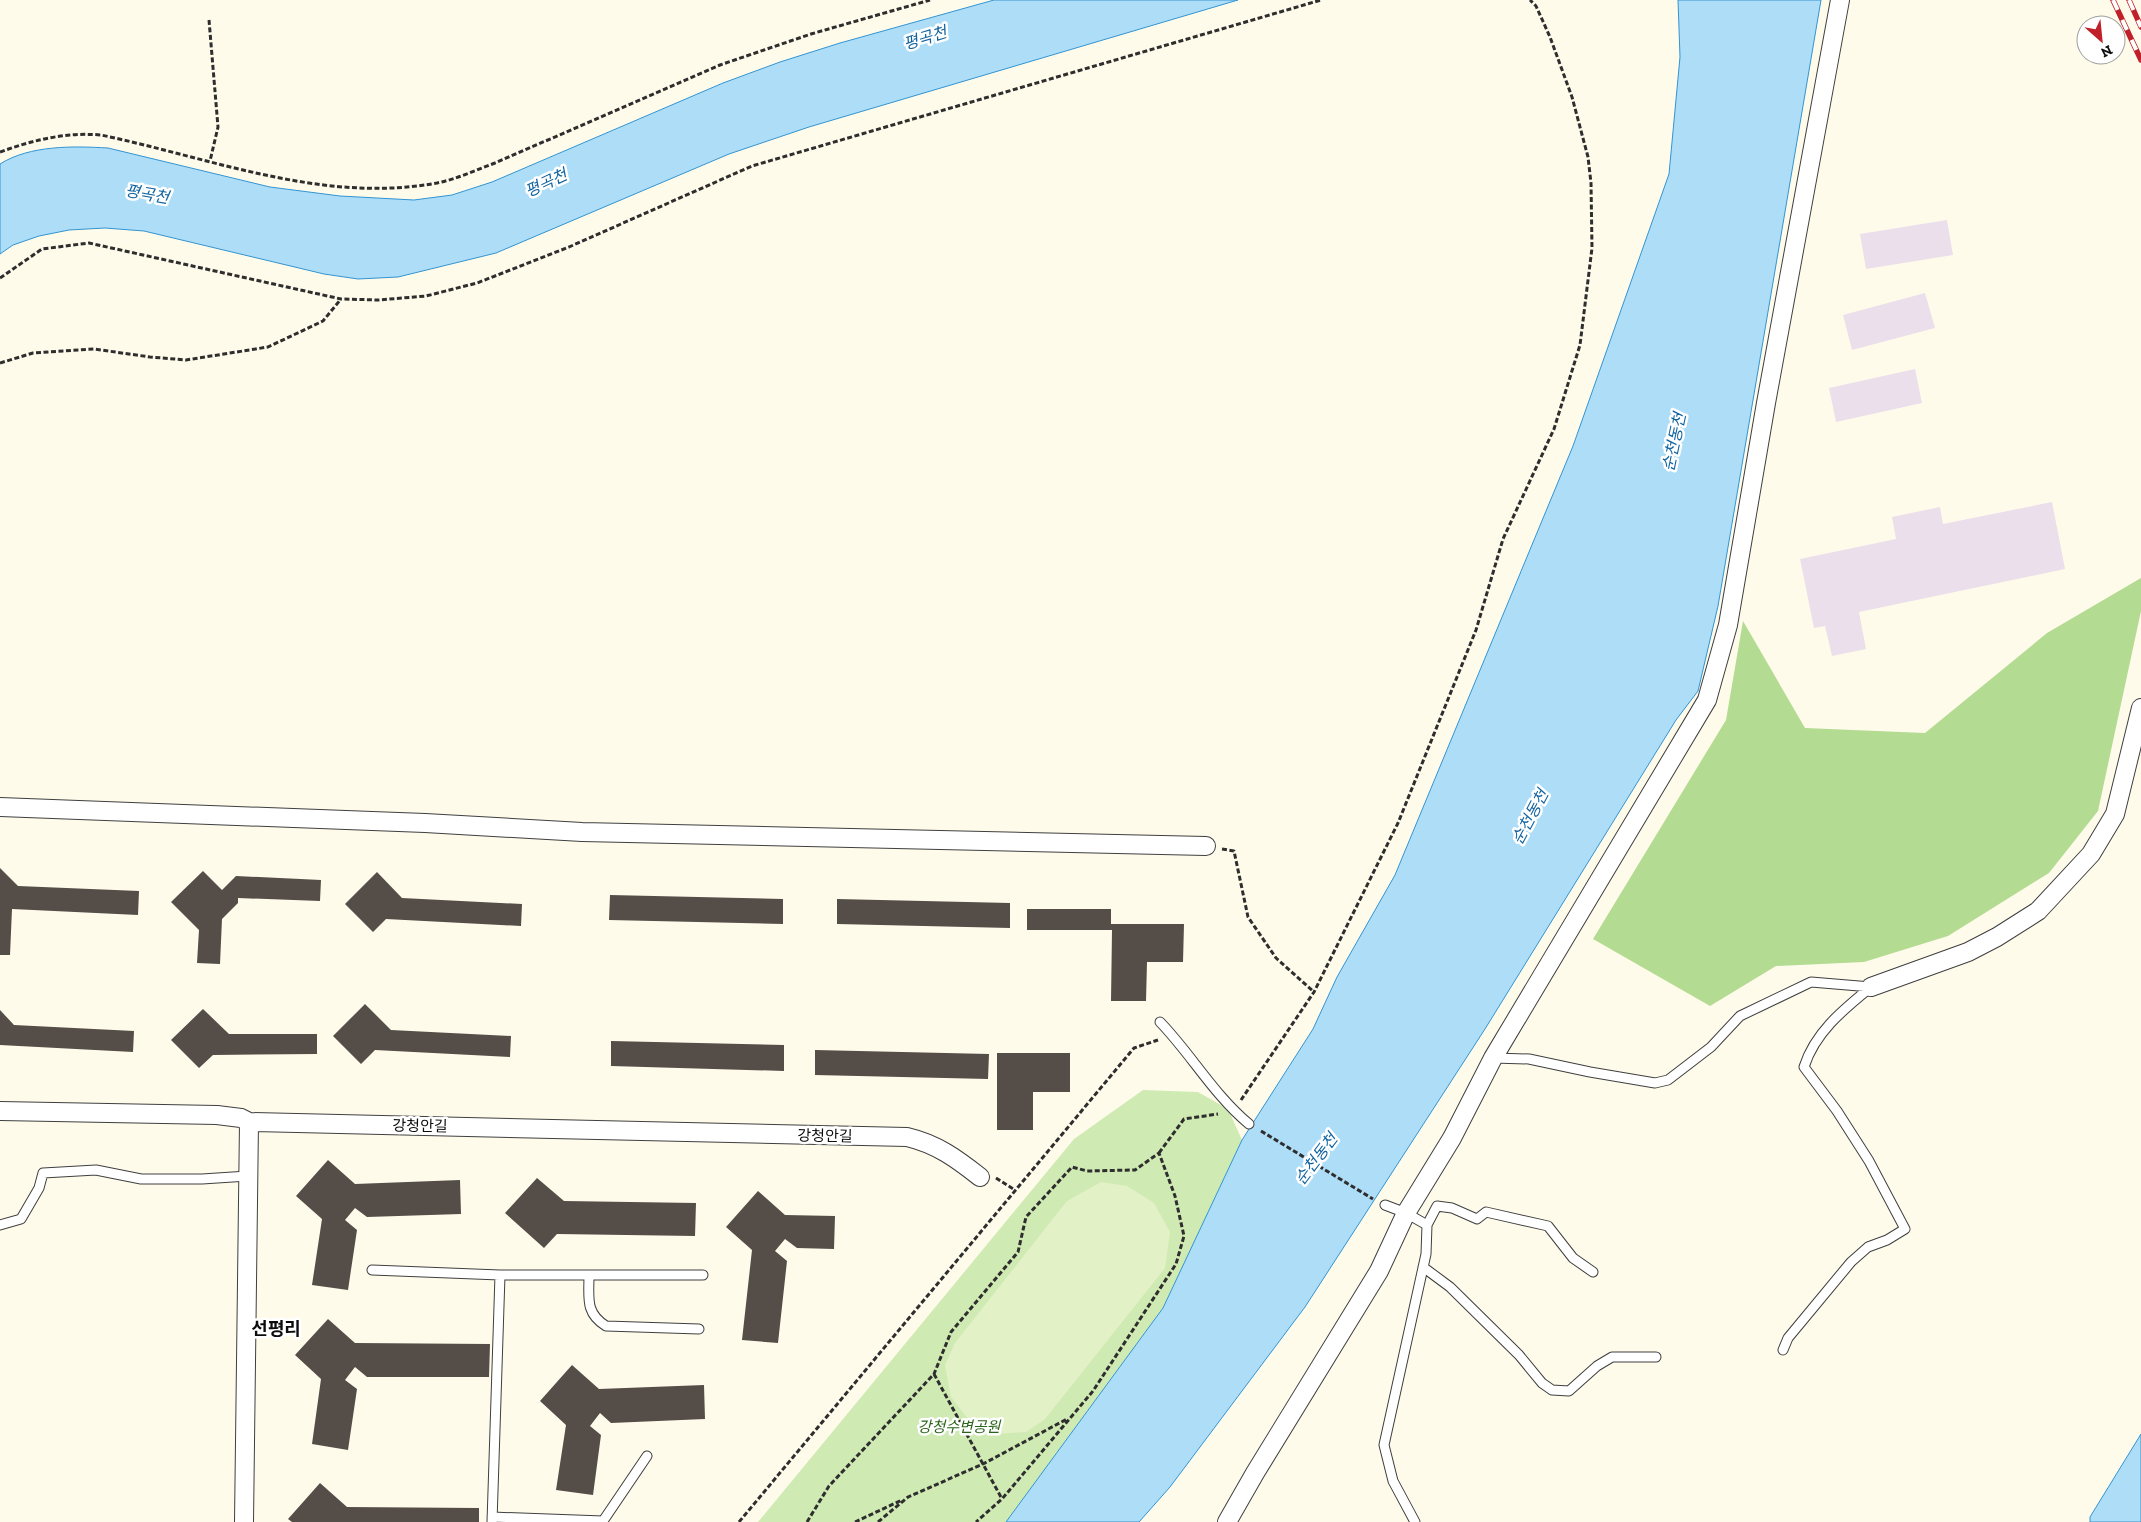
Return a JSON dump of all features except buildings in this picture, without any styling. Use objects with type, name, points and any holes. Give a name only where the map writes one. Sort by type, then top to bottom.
[{"type":"street","points":[[1227,1522],[1379,1271],[1406,1214],[1452,1138],[1493,1058],[1707,700],[1729,619],[1766,403],[1840,0]]},
{"type":"street","points":[[1871,987],[1968,952],[1997,937],[2038,910],[2091,854],[2115,814],[2141,708]]},
{"type":"street","points":[[0,806],[424,823],[582,832],[1206,846]]},
{"type":"street","name":"강청안길","points":[[0,1111],[217,1115],[241,1118],[249,1122],[907,1137],[930,1143],[950,1153],[980,1177]]},
{"type":"street","points":[[244,1522],[249,1122]]},
{"type":"lane","points":[[1493,1058],[1529,1059],[1655,1083],[1668,1080],[1711,1047],[1740,1016],[1812,982],[1871,987]]},
{"type":"lane","points":[[1783,1350],[1788,1338],[1851,1262],[1868,1247],[1887,1240],[1905,1229],[1869,1161],[1837,1111],[1804,1066],[1807,1056],[1823,1031],[1841,1011],[1871,987]]},
{"type":"lane","points":[[1160,1022],[1233,1111],[1249,1124]]},
{"type":"lane","points":[[0,1225],[22,1219],[39,1188],[43,1173],[96,1170],[141,1179],[202,1179],[248,1176]]},
{"type":"lane","points":[[1385,1205],[1427,1225]]},
{"type":"lane","points":[[1415,1522],[1393,1481],[1384,1445],[1426,1254],[1427,1225],[1437,1206],[1452,1208],[1478,1219],[1486,1212],[1548,1226],[1573,1258],[1593,1272]]},
{"type":"lane","points":[[1423,1266],[1450,1287],[1519,1355],[1542,1383],[1552,1390],[1569,1391],[1597,1366],[1612,1356],[1656,1357]]},
{"type":"lane","points":[[372,1270],[500,1275],[703,1275]]},
{"type":"lane","points":[[500,1275],[492,1520],[603,1520],[647,1456]]},
{"type":"lane","points":[[589,1275],[589,1304],[595,1319],[606,1326],[699,1329]]},
{"type":"path","points":[[0,152],[46,138],[80,133],[125,140],[292,181],[369,189],[438,183],[457,178],[495,163],[720,65],[811,34],[930,0]]},
{"type":"path","points":[[0,278],[42,249],[89,243],[341,299],[379,300],[426,296],[477,283],[569,247],[752,166],[1321,0]]},
{"type":"path","points":[[807,1522],[829,1486],[934,1374],[950,1332],[1018,1252],[1026,1217],[1072,1167],[1087,1171],[1135,1170],[1159,1153],[1184,1119],[1233,1111],[1314,992],[1398,822],[1476,630],[1503,539],[1554,429],[1580,345],[1592,248],[1591,183],[1588,157],[1572,96],[1550,37],[1536,6],[1530,0]]},
{"type":"path","points":[[209,20],[218,127],[210,161]]},
{"type":"path","points":[[0,363],[33,353],[94,349],[186,360],[268,347],[324,320],[341,299]]},
{"type":"path","points":[[1206,846],[1234,851],[1248,917],[1276,958],[1314,992]]},
{"type":"path","points":[[739,1522],[1134,1048],[1173,1036]]},
{"type":"path","points":[[1249,1124],[1385,1205]]},
{"type":"path","points":[[976,1522],[1002,1499],[1093,1391],[1176,1264],[1184,1236],[1175,1196],[1159,1153]]},
{"type":"path","points":[[934,1374],[1002,1499]]},
{"type":"path","points":[[855,1522],[983,1464],[1071,1417]]},
{"type":"path","points":[[878,1522],[908,1497]]},
{"type":"shaded area","points":[[1947,220],[1953,255],[1866,269],[1860,234]]},
{"type":"shaded area","points":[[1925,293],[1935,328],[1852,350],[1843,315]]},
{"type":"shaded area","points":[[1915,369],[1922,403],[1836,422],[1829,388]]},
{"type":"shaded area","points":[[2052,502],[2065,569],[1859,612],[1866,649],[1832,656],[1825,626],[1814,628],[1800,559],[1896,539],[1892,517],[1940,507],[1943,524]]},
{"type":"green space","points":[[2141,578],[2141,611],[2098,811],[2049,873],[1948,936],[1864,962],[1776,966],[1710,1006],[1593,939],[1726,720],[1743,621],[1805,728],[1925,733],[2047,633]]},
{"type":"green space","name":"강청수변공원","points":[[1143,1090],[1198,1092],[1228,1109],[1242,1140],[1163,1308],[1006,1522],[758,1522],[1074,1139]]},
{"type":"green space","points":[[1101,1182],[1127,1186],[1154,1203],[1170,1232],[1165,1268],[1045,1419],[1026,1432],[993,1434],[968,1419],[951,1397],[945,1365],[955,1343],[1067,1201]]},
{"type":"water","name":"평곡천","points":[[994,0],[1238,0],[809,127],[729,154],[496,253],[398,277],[358,279],[324,274],[144,231],[105,228],[69,230],[39,236],[13,245],[0,254],[0,164],[25,153],[67,147],[108,148],[270,187],[340,196],[414,200],[452,195],[492,182],[723,83],[780,62],[840,43]]},
{"type":"water","name":"순천동천","points":[[1678,0],[1821,0],[1718,606],[1698,691],[1676,720],[1485,1029],[1305,1307],[1170,1487],[1139,1522],[1006,1522],[1163,1308],[1242,1140],[1313,1029],[1337,977],[1395,875],[1573,446],[1669,174],[1680,57]]},
{"type":"water","points":[[2141,1434],[2141,1522],[2090,1522],[2090,1517]]},
{"type":"railway","points":[[2113,0],[2141,60]]},
{"type":"railway","points":[[2129,0],[2141,27]]},
{"type":"district","name":"선평리","points":[[276,1329]]}]
